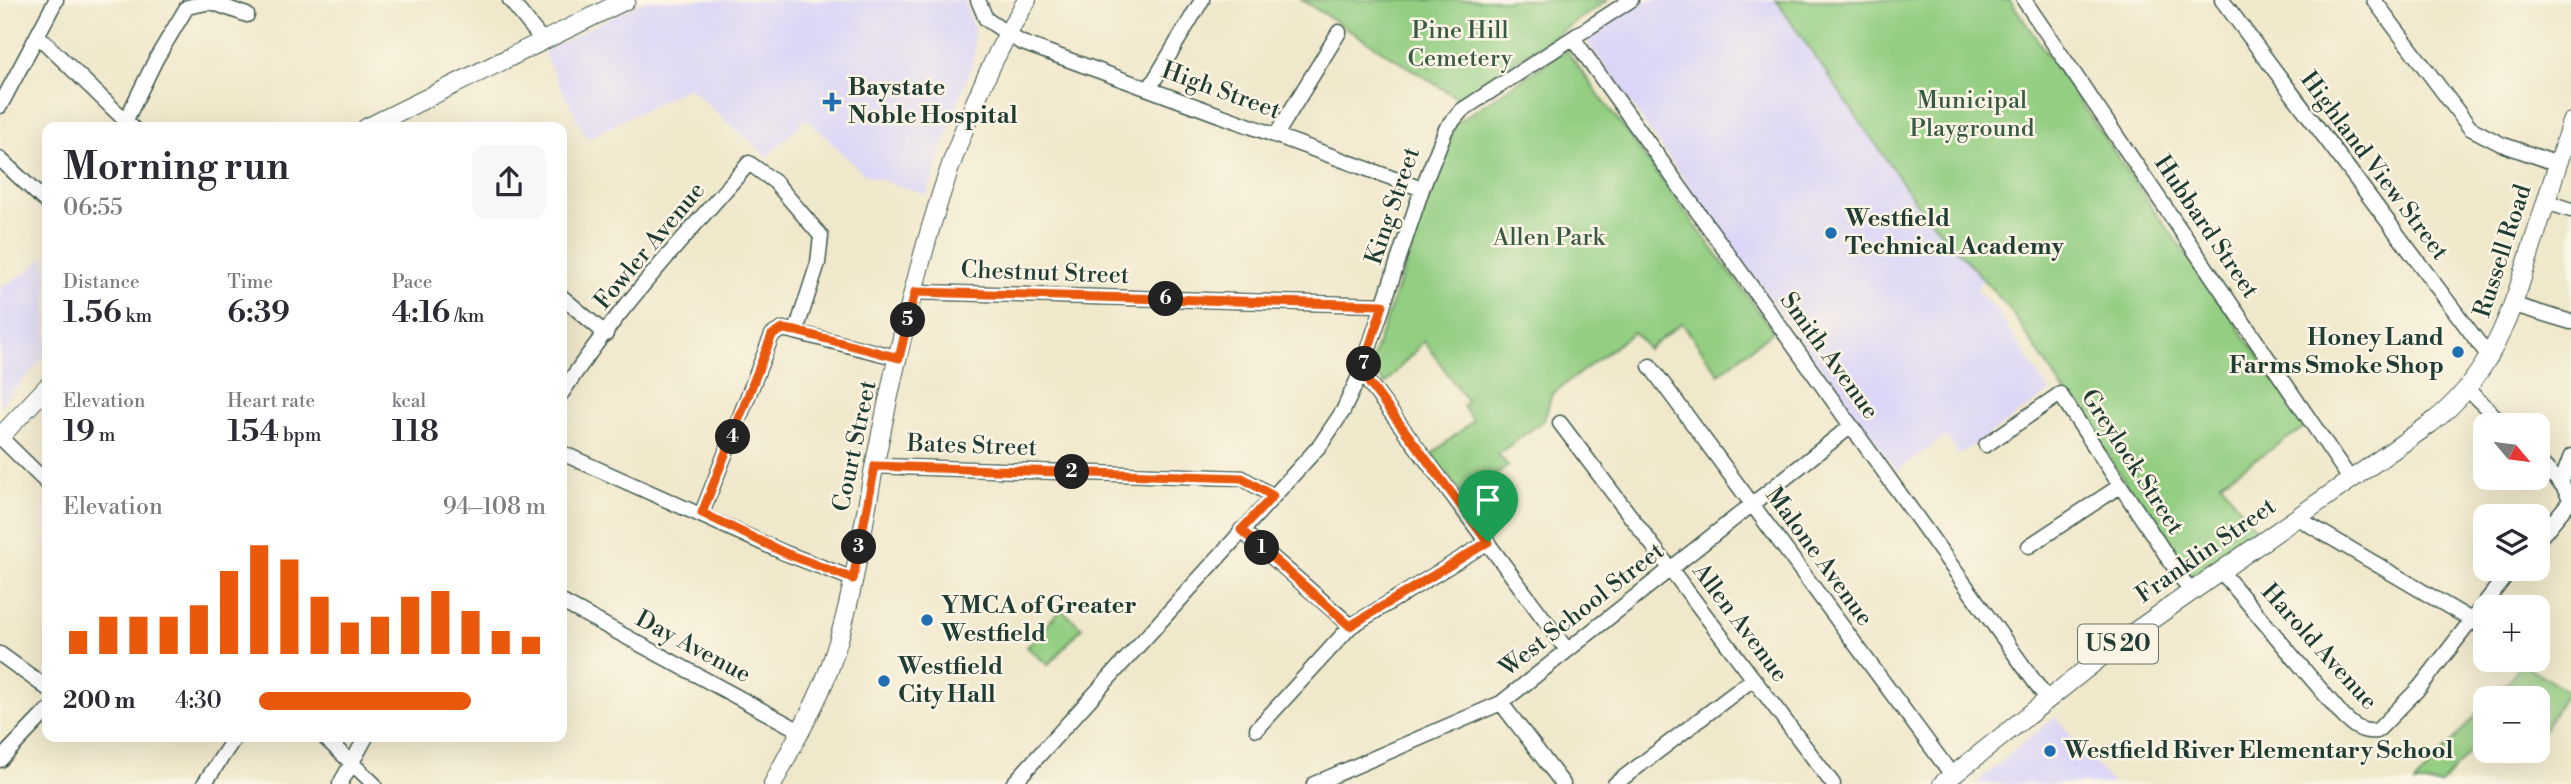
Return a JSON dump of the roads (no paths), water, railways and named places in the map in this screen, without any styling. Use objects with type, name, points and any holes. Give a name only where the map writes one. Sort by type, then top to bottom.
[{"type":"main road","points":[[378,122],[626,0]]},
{"type":"main road","name":"Court Street","points":[[773,784],[802,732],[834,655],[853,579],[899,358],[953,160],[1006,33],[1027,0]]},
{"type":"main road","name":"Russell Road","points":[[2468,390],[2490,358],[2514,305],[2571,122]]},
{"type":"main road","name":"Franklin Street","points":[[1947,780],[2047,699],[2190,591],[2440,416],[2468,390]]},
{"type":"main road","points":[[0,437],[42,392]]},
{"type":"street","points":[[0,106],[56,0]]},
{"type":"street","points":[[510,0],[543,41]]},
{"type":"street","name":"High Street","points":[[978,0],[986,19],[1020,42],[1422,188]]},
{"type":"street","points":[[1149,89],[1202,0]]},
{"type":"street","name":"King Street","points":[[1013,784],[1321,444],[1343,411],[1361,372],[1422,188],[1446,129],[1467,106],[1631,0]]},
{"type":"street","name":"Hubbard Street","points":[[2024,0],[2350,479]]},
{"type":"street","name":"Highland View Street","points":[[2222,0],[2490,358]]},
{"type":"street","points":[[2374,0],[2470,128],[2501,144],[2558,164]]},
{"type":"street","points":[[131,122],[145,78],[187,7],[211,2],[247,15]]},
{"type":"street","points":[[1276,135],[1339,32]]},
{"type":"street","points":[[38,36],[128,122]]},
{"type":"street","name":"Smith Avenue","points":[[1573,38],[2047,699]]},
{"type":"street","points":[[0,159],[42,198]]},
{"type":"street","name":"Fowler Avenue","points":[[567,386],[606,334],[749,163],[775,182],[796,205],[817,229],[822,244],[796,331]]},
{"type":"street","points":[[2546,202],[2571,210]]},
{"type":"street","name":"Chestnut Street","points":[[915,292],[1383,305]]},
{"type":"street","points":[[567,301],[606,334]]},
{"type":"street","points":[[2514,305],[2571,322]]},
{"type":"street","points":[[702,513],[772,335],[783,329],[796,331],[899,358]]},
{"type":"street","name":"Malone Avenue","points":[[1650,366],[1753,505],[1947,780]]},
{"type":"street","points":[[1361,372],[1567,650]]},
{"type":"street","points":[[2468,390],[2492,413]]},
{"type":"street","name":"Greylock Street","points":[[1986,444],[2060,394],[2190,591]]},
{"type":"street","name":"Allen Avenue","points":[[1560,423],[1833,784]]},
{"type":"street","name":"West School Street","points":[[1314,784],[1501,703],[1851,426]]},
{"type":"street","points":[[0,437],[42,478]]},
{"type":"street","points":[[567,455],[702,513],[785,553],[853,579]]},
{"type":"street","points":[[2563,486],[2562,480],[2571,456]]},
{"type":"street","name":"Bates Street","points":[[875,466],[1242,478],[1273,496]]},
{"type":"street","points":[[2550,472],[2563,486],[2571,500],[2550,525]]},
{"type":"street","points":[[2029,546],[2120,486]]},
{"type":"street","points":[[2296,517],[2473,622]]},
{"type":"street","points":[[1241,530],[1350,626]]},
{"type":"street","points":[[1257,729],[1350,626],[1488,542]]},
{"type":"street","name":"Harold Avenue","points":[[2220,570],[2343,716],[2353,726],[2369,732],[2377,731],[2473,630]]},
{"type":"street","name":"Day Avenue","points":[[567,605],[802,732]]},
{"type":"street","points":[[0,654],[42,684]]},
{"type":"street","points":[[1615,784],[1753,679]]},
{"type":"street","points":[[1501,703],[1563,784]]},
{"type":"street","points":[[0,760],[42,716]]},
{"type":"street","points":[[204,784],[232,742]]},
{"type":"street","points":[[329,742],[374,784]]},
{"type":"street","points":[[340,784],[363,742]]},
{"type":"place","name":"Baystate Noble Hospital","points":[[832,102]]},
{"type":"place","name":"Westfield Technical Academy","points":[[1831,233]]},
{"type":"place","name":"Honey Land Farms Smoke Shop","points":[[2458,352]]},
{"type":"place","name":"YMCA of Greater Westfield","points":[[927,620]]},
{"type":"place","name":"Westfield City Hall","points":[[884,681]]},
{"type":"place","name":"Westfield River Elementary School","points":[[2050,751]]},
{"type":"park label","name":"Pine Hill Cemetery","points":[[1460,45]]},
{"type":"park label","name":"Municipal Playground","points":[[1972,115]]},
{"type":"park label","name":"Allen Park","points":[[1549,238]]}]
